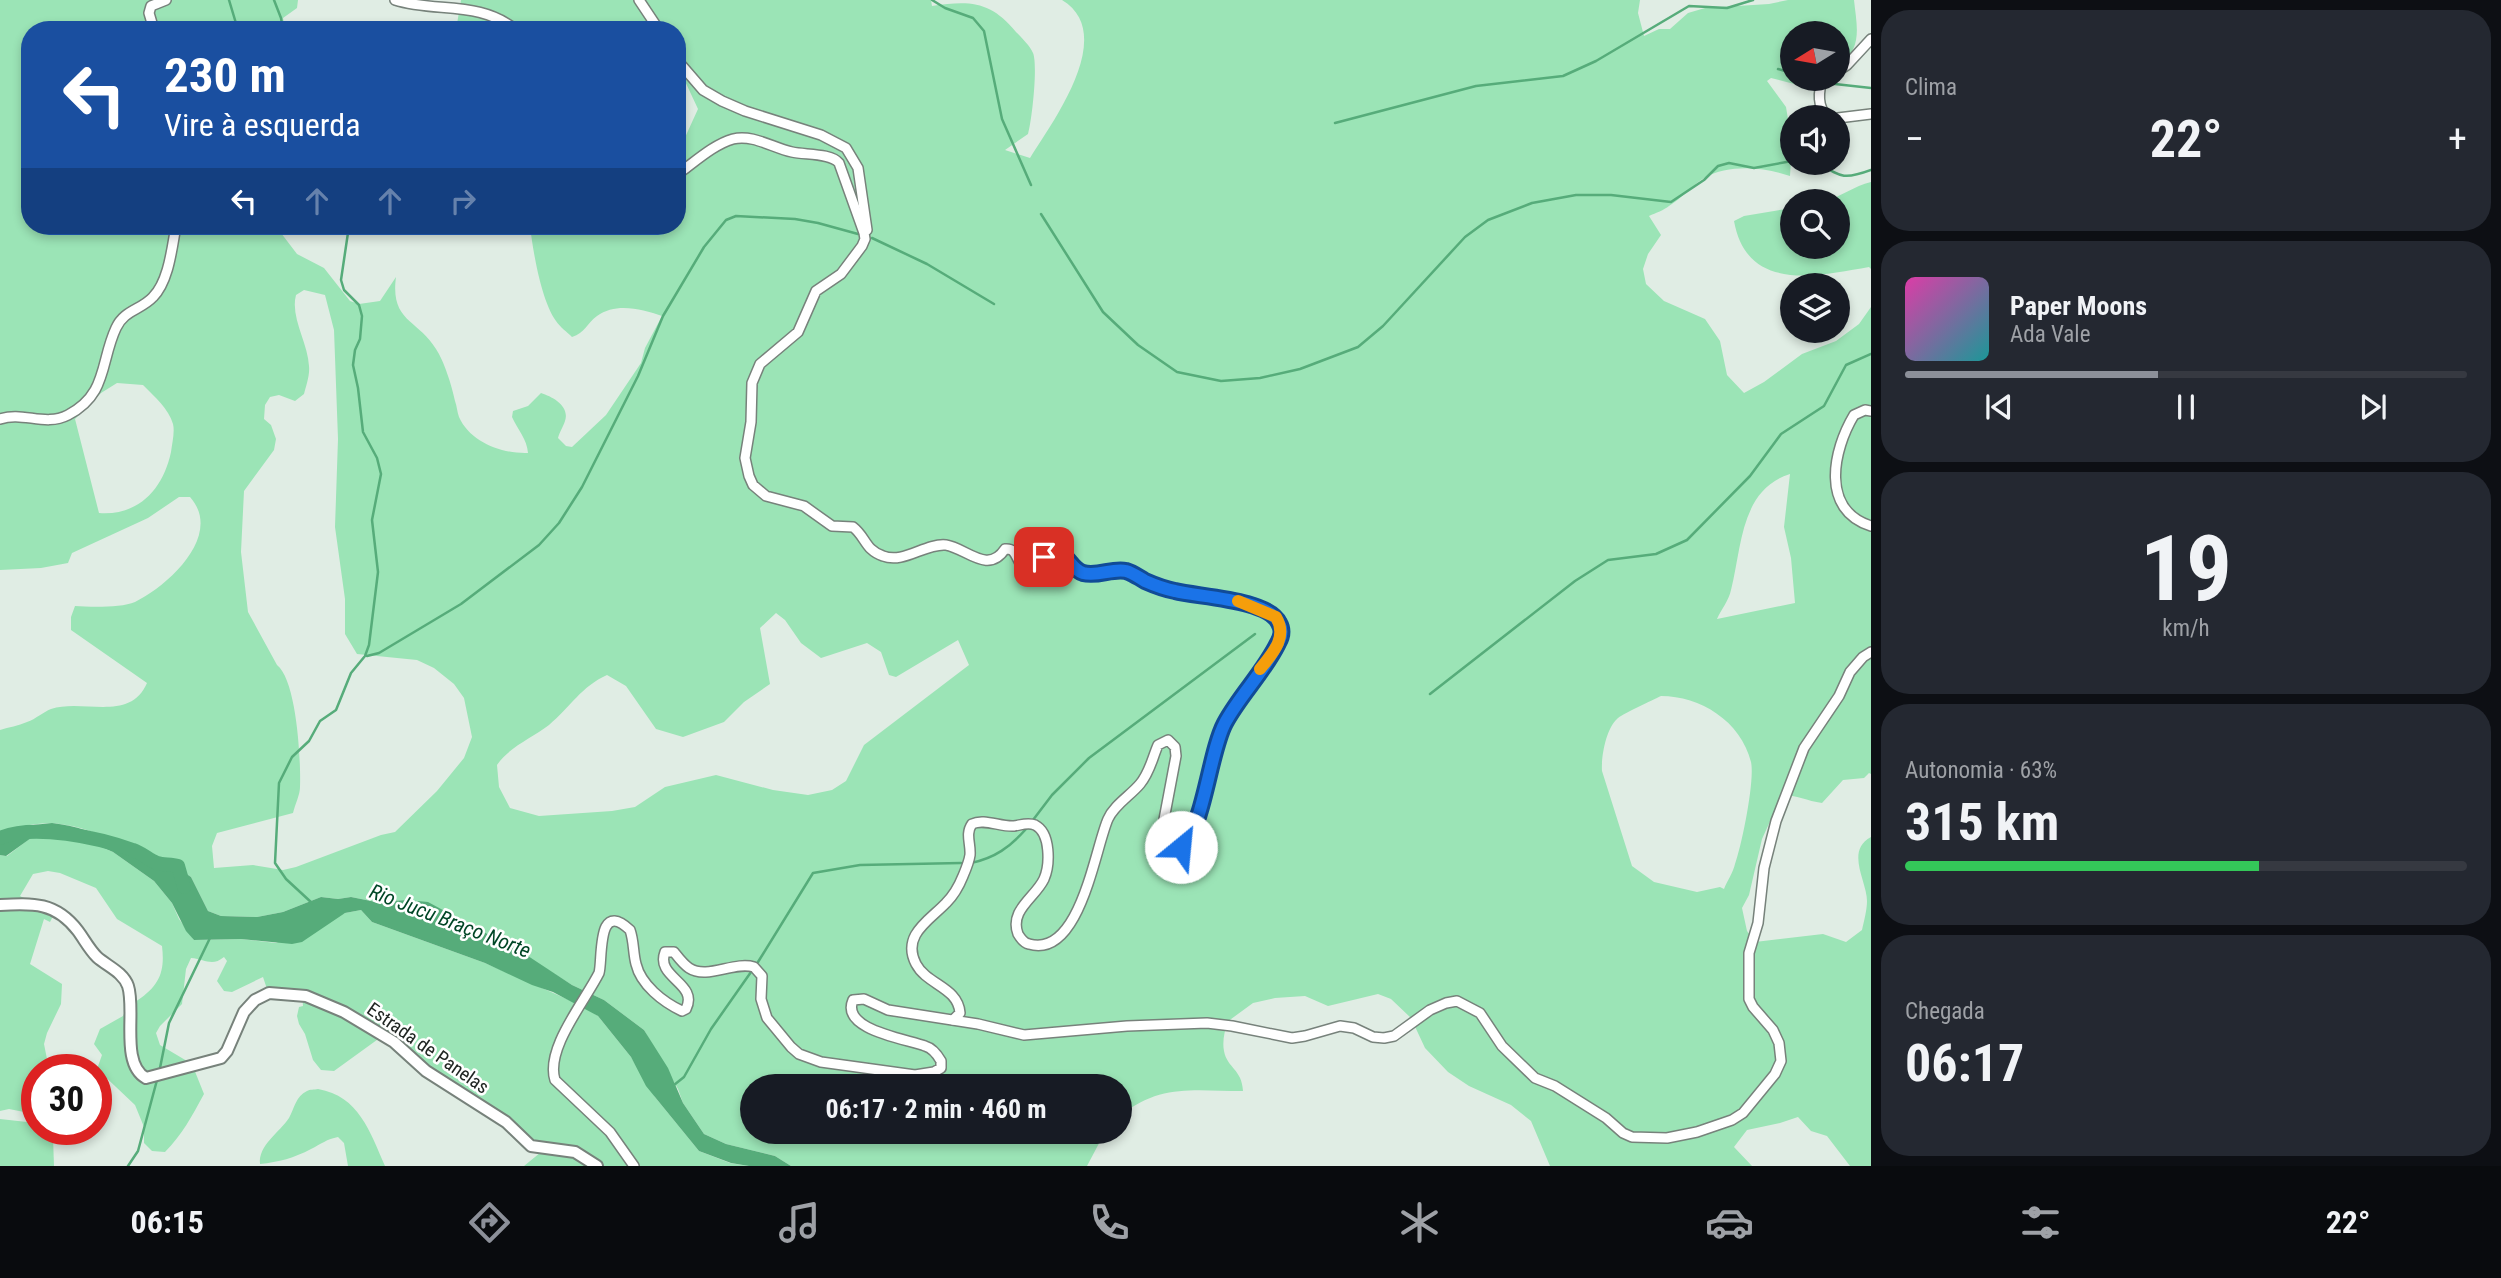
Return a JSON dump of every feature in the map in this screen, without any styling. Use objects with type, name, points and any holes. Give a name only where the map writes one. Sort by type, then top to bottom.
[{"type":"street","points":[[152,21],[149,12],[151,6],[166,0]]},
{"type":"street","points":[[395,0],[463,8],[494,15],[503,21]]},
{"type":"street","points":[[639,0],[653,21]]},
{"type":"street","points":[[1850,62],[1871,39]]},
{"type":"street","points":[[686,70],[703,90],[722,101],[821,135],[846,148],[858,168],[867,220],[865,239],[841,274],[816,291],[798,332],[765,358],[752,383],[751,422],[746,458],[749,477],[759,490],[778,501],[804,506],[832,526],[853,527],[866,545],[884,557],[905,556],[935,546],[948,545],[969,556],[985,560],[1001,554],[1004,549],[1010,549],[1015,551],[1020,563],[1032,568],[1044,557],[1056,553],[1065,556],[1075,569],[1081,572],[1090,574],[1126,571],[1146,582],[1175,592],[1231,599],[1276,617],[1282,628],[1279,642],[1219,733],[1197,818],[1186,843],[1181,847],[1170,846],[1165,841],[1162,830],[1176,756],[1175,747],[1168,740],[1158,745],[1147,774],[1109,816],[1083,897],[1064,930],[1051,943],[1039,946],[1025,943],[1016,924],[1023,905],[1034,894],[1045,876],[1048,857],[1046,837],[1036,825],[1026,823],[1012,826],[978,821],[972,824],[968,836],[970,859],[954,894],[924,921],[913,942],[912,955],[916,965],[935,984],[954,996],[959,1004],[960,1013],[953,1020]]},
{"type":"street","points":[[1850,117],[1871,114]]},
{"type":"street","points":[[686,168],[720,145],[737,138],[758,141],[785,151],[832,157],[839,163],[865,239]]},
{"type":"street","points":[[0,419],[19,415],[37,421],[57,419],[80,407],[92,396],[103,375],[111,342],[120,321],[124,315],[152,298],[162,284],[174,235]]},
{"type":"street","points":[[1871,411],[1865,410],[1854,415],[1840,442],[1835,465],[1837,488],[1843,507],[1851,515],[1871,526]]},
{"type":"street","points":[[634,1166],[610,1132],[555,1080],[552,1071],[555,1055],[602,964],[601,934],[608,925],[620,922],[630,930],[639,974],[666,1002],[682,1010],[688,1006],[687,991],[666,970],[663,957],[666,952],[674,952],[695,971],[705,972],[740,965],[754,967],[762,976],[761,999],[767,1018],[799,1054],[821,1062],[915,1074],[934,1072],[941,1068],[941,1061],[928,1046],[894,1038],[859,1022],[851,1013],[853,1000],[864,999],[888,1010],[1024,1035],[1127,1026],[1207,1023],[1292,1038],[1340,1026],[1354,1028],[1373,1037],[1394,1036],[1430,1010],[1457,1001],[1480,1013],[1502,1046],[1535,1078],[1606,1118],[1632,1137],[1667,1138],[1697,1132],[1732,1120],[1743,1113],[1756,1098],[1775,1074],[1781,1061],[1779,1043],[1773,1030],[1753,1007],[1748,987],[1749,953],[1758,923],[1763,875],[1776,821],[1804,748],[1839,696],[1850,672],[1871,652]]},
{"type":"street","name":"Estrada de Panelas","points":[[0,905],[34,903],[59,913],[77,930],[99,959],[123,978],[130,995],[133,1058],[139,1074],[146,1079],[221,1058],[227,1051],[249,1004],[262,996],[275,993],[306,996],[344,1012],[394,1042],[426,1071],[506,1122],[531,1146],[575,1152],[597,1166]]},
{"type":"shaded area","points":[[0,0],[298,0],[297,8],[283,18],[284,21],[21,21],[21,235],[283,235],[297,254],[324,268],[350,301],[359,304],[380,301],[396,277],[395,292],[401,312],[429,339],[439,354],[464,426],[488,445],[528,453],[512,417],[513,411],[528,406],[541,393],[555,400],[563,407],[566,416],[558,438],[566,446],[572,447],[606,415],[641,363],[645,348],[662,316],[638,309],[612,309],[597,316],[572,337],[556,321],[546,301],[532,235],[686,235],[686,135],[698,109],[686,83],[686,21],[458,21],[461,0],[931,0],[932,6],[958,3],[980,6],[998,14],[1026,42],[1033,53],[1035,80],[1028,134],[1005,150],[1030,158],[1065,101],[1083,55],[1084,34],[1078,15],[1062,0],[1640,0],[1638,13],[1644,36],[1659,29],[1670,29],[1688,13],[1705,8],[1769,4],[1788,0],[1854,0],[1856,37],[1850,54],[1850,21],[1780,21],[1780,80],[1771,78],[1767,81],[1785,105],[1780,105],[1780,174],[1747,168],[1714,174],[1704,178],[1674,203],[1649,216],[1661,235],[1648,254],[1643,269],[1646,284],[1664,301],[1705,319],[1720,341],[1727,375],[1744,393],[1802,354],[1831,343],[1850,343],[1850,331],[1859,324],[1871,307],[1871,774],[1864,778],[1843,780],[1822,803],[1782,795],[1762,839],[1749,895],[1742,908],[1747,931],[1755,942],[1823,934],[1846,942],[1862,930],[1867,901],[1858,858],[1863,843],[1871,837],[1871,1166],[1850,1166],[1827,1136],[1811,1131],[1798,1117],[1747,1130],[1734,1147],[1752,1166],[1550,1166],[1531,1121],[1511,1105],[1469,1086],[1448,1072],[1425,1048],[1411,1018],[1391,999],[1378,994],[1328,1006],[1305,996],[1253,1003],[1227,1022],[1223,1047],[1228,1061],[1240,1078],[1243,1091],[1178,1091],[1149,1098],[1132,1107],[1132,1074],[740,1074],[740,1144],[1099,1144],[1087,1166],[791,1166],[775,1156],[726,1144],[704,1134],[683,1103],[678,1089],[644,1030],[604,1000],[572,985],[516,950],[407,900],[376,902],[351,897],[321,897],[283,912],[257,917],[221,916],[208,911],[191,877],[111,839],[73,826],[55,824],[37,824],[0,834],[0,730],[63,706],[117,706],[139,695],[147,683],[71,630],[71,617],[75,606],[105,607],[129,604],[162,584],[188,558],[196,543],[200,527],[199,512],[190,497],[179,497],[148,518],[72,553],[68,563],[41,568],[0,570]],"holes":[[[304,290],[325,295],[334,330],[338,439],[335,527],[345,599],[345,634],[357,654],[417,660],[434,668],[454,684],[464,698],[472,737],[464,758],[437,791],[395,832],[283,870],[253,865],[214,868],[212,846],[217,833],[293,813],[300,790],[298,741],[289,687],[248,612],[241,552],[244,491],[274,450],[276,439],[271,425],[264,419],[265,405],[270,397],[279,395],[295,401],[304,394],[308,380],[308,357],[295,312],[296,295]],[[117,383],[143,385],[165,408],[174,427],[167,465],[162,478],[147,498],[126,510],[99,513],[75,419],[101,393]],[[1790,474],[1784,527],[1791,558],[1795,603],[1717,619],[1730,594],[1741,539],[1752,506],[1761,493],[1774,482]],[[776,613],[785,620],[801,643],[821,658],[867,643],[881,652],[889,675],[896,677],[958,640],[969,665],[864,745],[846,781],[832,790],[808,795],[773,790],[716,775],[665,787],[635,807],[612,811],[539,816],[510,808],[499,787],[497,765],[514,748],[549,725],[583,691],[607,675],[626,686],[656,729],[683,737],[724,722],[744,702],[770,684],[760,628]],[[1661,696],[1676,697],[1704,706],[1728,723],[1746,747],[1751,762],[1750,797],[1744,828],[1733,871],[1724,889],[1720,887],[1697,892],[1654,882],[1632,866],[1602,771],[1607,736],[1619,717]]]},
{"type":"shaded area","points":[[1871,182],[1871,269],[1869,267],[1834,273],[1782,273],[1769,270],[1753,260],[1741,244],[1734,221],[1744,216],[1780,210],[1780,259],[1850,259],[1850,190]]},
{"type":"shaded area","points":[[37,833],[70,833],[113,852],[154,881],[172,903],[179,919],[194,940],[241,939],[276,943],[345,913],[361,910],[372,922],[485,963],[585,1007],[598,1016],[631,1057],[655,1097],[699,1151],[730,1163],[749,1166],[524,1166],[546,1148],[381,1037],[334,1071],[321,1070],[313,1060],[297,1016],[299,1007],[303,1006],[302,993],[267,989],[263,977],[232,992],[224,991],[217,981],[227,961],[224,957],[212,962],[191,958],[186,969],[182,1004],[156,1033],[160,1045],[192,1064],[204,1094],[171,1146],[165,1152],[152,1151],[144,1143],[144,1127],[135,1105],[112,1083],[112,1054],[101,1054],[94,1044],[100,1029],[123,1016],[129,1006],[156,983],[162,970],[162,946],[117,919],[96,888],[60,873],[48,871],[33,874],[20,896],[54,914],[50,922],[44,919],[30,964],[62,984],[61,1004],[47,1033],[44,1044],[46,1054],[21,1054],[21,1111],[9,1109],[0,1111],[0,855],[7,856]]},
{"type":"shaded area","points":[[318,1089],[344,1099],[353,1107],[368,1129],[385,1166],[348,1166],[344,1143],[338,1137],[292,1157],[260,1164],[262,1151],[289,1118],[300,1096],[308,1090]]},
{"type":"shaded area","points":[[0,1119],[21,1121],[21,1145],[53,1145],[54,1166],[0,1166]]},
{"type":"water","name":"Rio Jucu Braço Norte","points":[[52,823],[86,830],[182,871],[191,877],[208,911],[221,916],[257,917],[283,912],[321,897],[351,897],[376,902],[428,902],[528,956],[572,985],[604,1000],[644,1030],[668,1068],[683,1103],[704,1134],[726,1144],[775,1156],[791,1166],[749,1166],[731,1163],[699,1151],[646,1086],[631,1057],[598,1016],[553,992],[485,963],[372,922],[361,910],[345,913],[302,942],[292,944],[241,939],[194,940],[186,931],[172,903],[154,881],[113,852],[70,833],[38,833],[6,856],[0,855],[0,834],[24,826]]},
{"type":"waterway","points":[[229,0],[235,21]]},
{"type":"waterway","points":[[274,0],[282,21]]},
{"type":"waterway","points":[[932,0],[973,18],[984,31],[1002,119],[1031,185]]},
{"type":"waterway","points":[[1335,123],[1476,86],[1563,76],[1596,61],[1689,6],[1727,8],[1753,0]]},
{"type":"waterway","points":[[1850,86],[1871,88]]},
{"type":"waterway","points":[[1041,214],[1103,312],[1138,345],[1177,372],[1221,381],[1260,378],[1300,369],[1358,347],[1383,326],[1465,237],[1488,220],[1532,203],[1576,195],[1611,195],[1671,202],[1704,180],[1718,166],[1729,163],[1754,168],[1780,163]]},
{"type":"waterway","points":[[1841,175],[1855,175],[1871,170]]},
{"type":"waterway","points":[[367,656],[379,653],[461,604],[539,545],[559,523],[582,487],[638,376],[663,316],[704,247],[726,220],[736,216],[795,219],[858,234]]},
{"type":"waterway","points":[[312,903],[286,879],[275,863],[279,783],[292,757],[309,741],[320,721],[336,710],[351,673],[365,656],[369,645],[378,572],[372,520],[381,474],[377,458],[363,432],[353,365],[360,339],[362,316],[359,305],[344,290],[341,280],[348,235]]},
{"type":"waterway","points":[[872,238],[927,264],[994,304]]},
{"type":"waterway","points":[[1430,694],[1575,581],[1608,560],[1656,554],[1687,540],[1750,476],[1781,434],[1824,406],[1846,365],[1871,354]]},
{"type":"waterway","points":[[1033,820],[1052,795],[1089,758],[1255,634]]},
{"type":"waterway","points":[[971,863],[1002,851],[1026,829]]},
{"type":"waterway","name":"Rio Jucu Braço Norte","points":[[0,838],[14,834],[48,832],[119,845],[157,863],[178,866],[184,887]]},
{"type":"waterway","points":[[758,962],[813,873],[860,865],[961,863]]},
{"type":"waterway","points":[[160,1068],[169,1023],[210,938]]},
{"type":"waterway","points":[[674,1085],[684,1077],[711,1029],[751,972]]},
{"type":"waterway","points":[[128,1166],[138,1151],[157,1080]]},
{"type":"slow traffic","points":[[1238,601],[1270,613],[1276,617],[1282,628],[1279,642],[1260,669]]},
{"type":"route","points":[[1044,557],[1056,553],[1065,556],[1075,569],[1081,572],[1090,574],[1126,571],[1146,582],[1175,592],[1231,599],[1270,613],[1279,621],[1282,628],[1279,642],[1219,733],[1197,818],[1186,843],[1181,847]]}]
